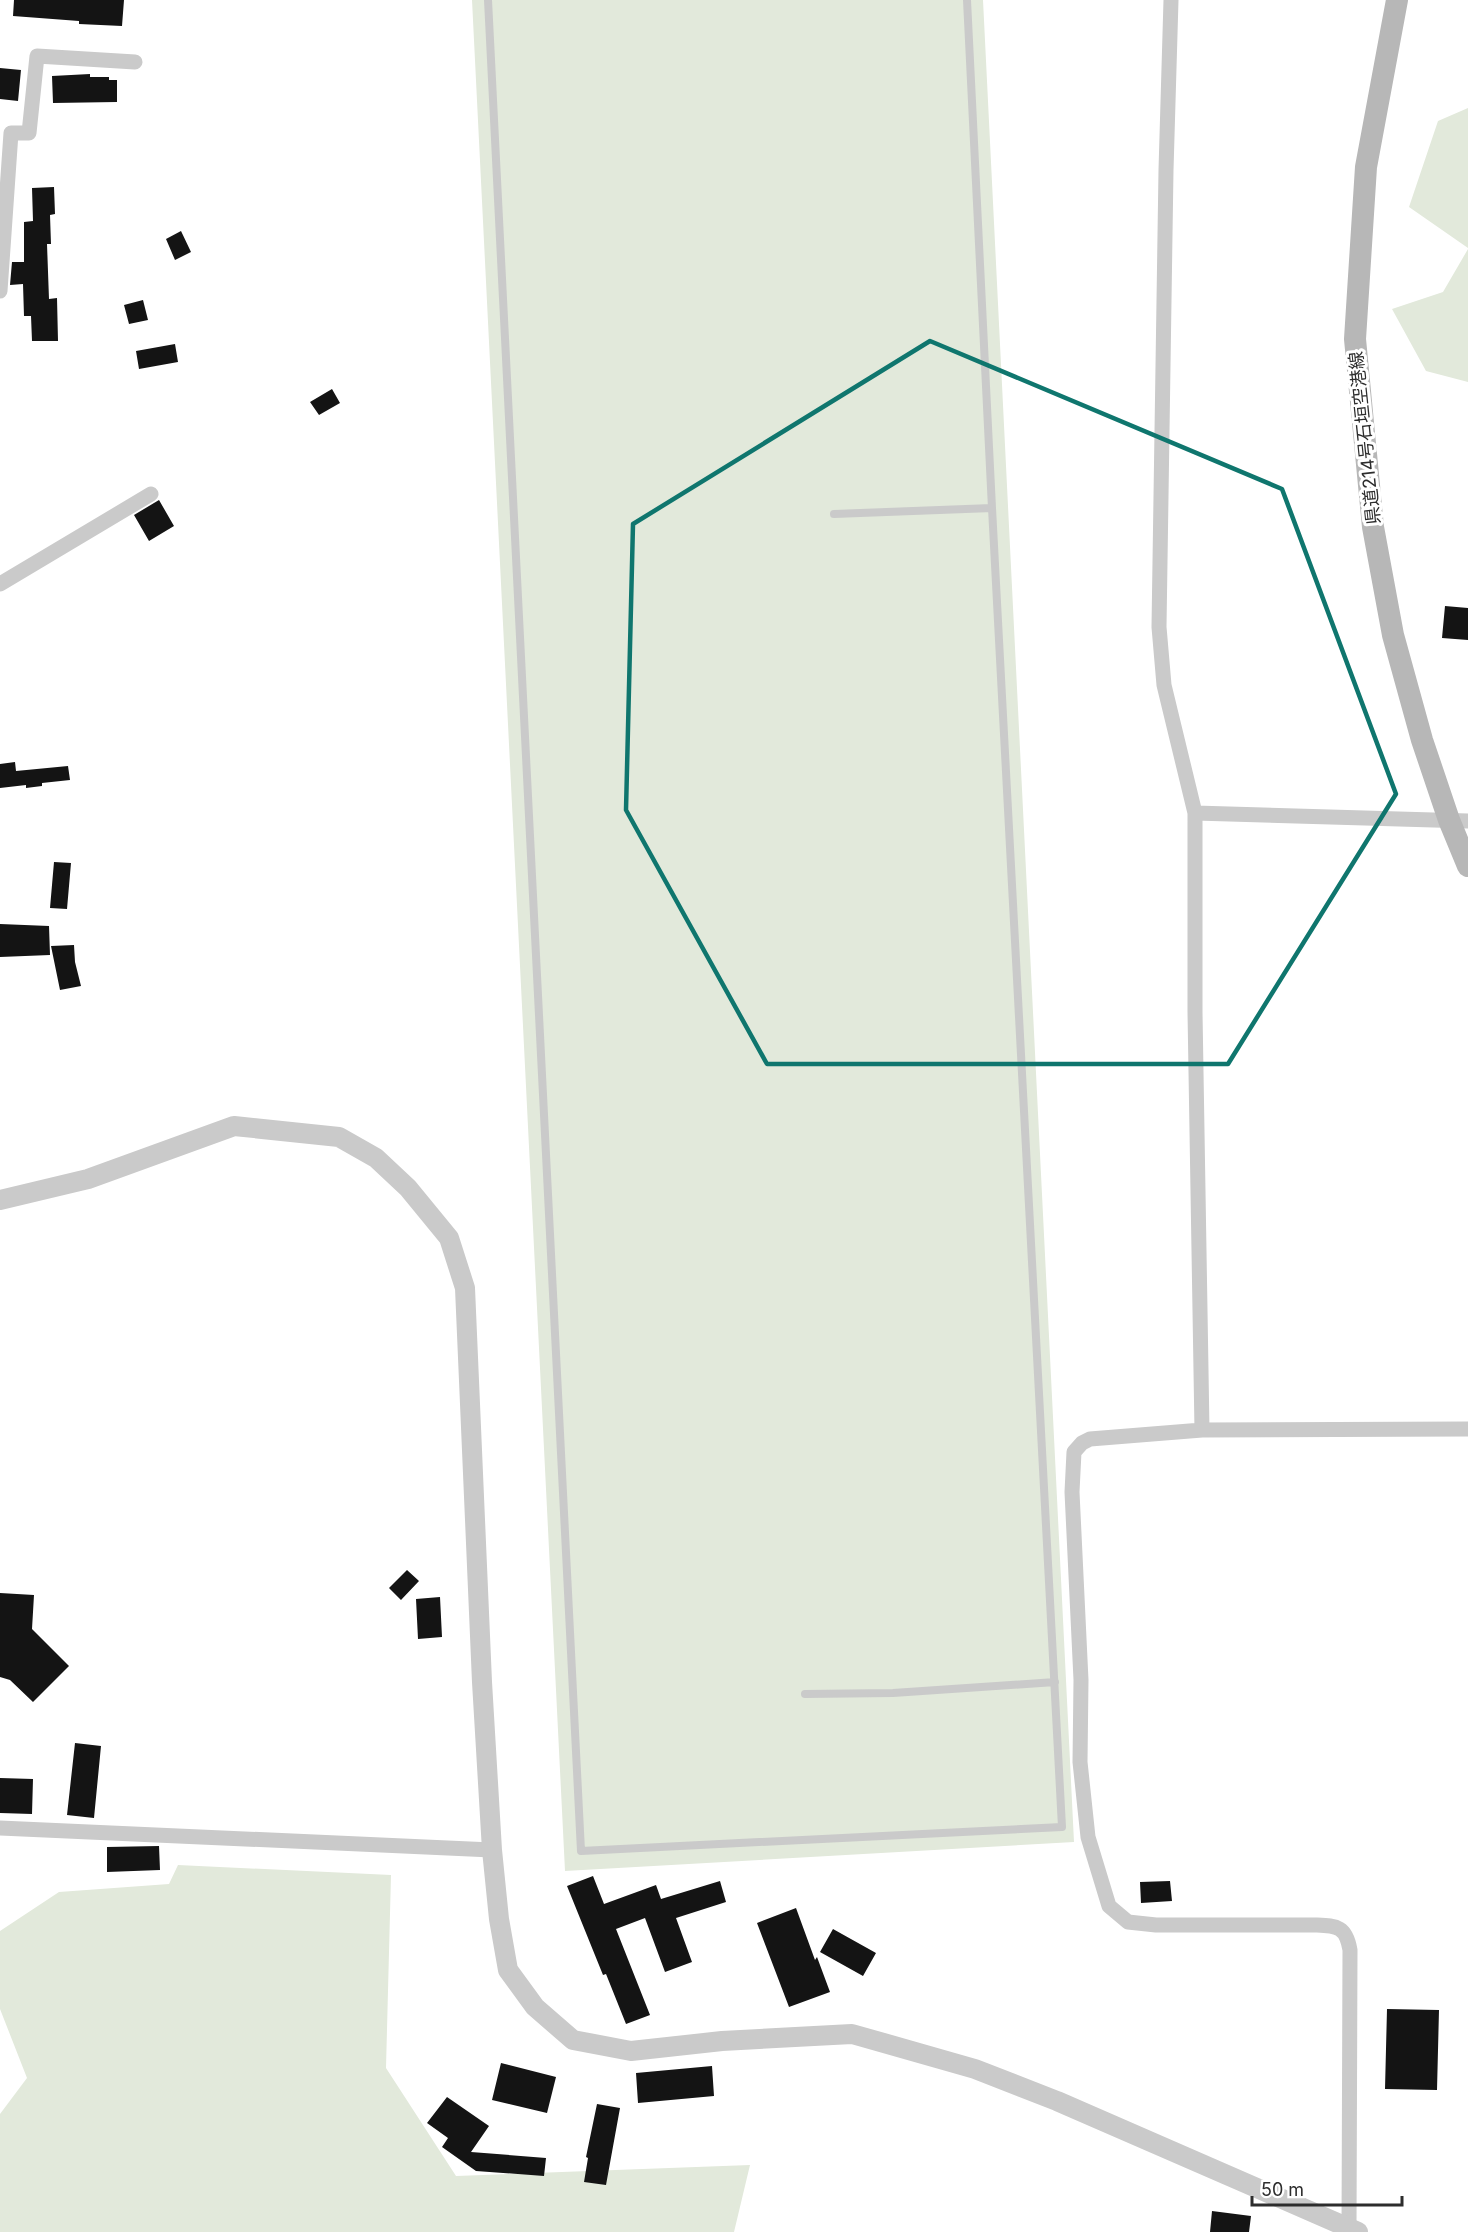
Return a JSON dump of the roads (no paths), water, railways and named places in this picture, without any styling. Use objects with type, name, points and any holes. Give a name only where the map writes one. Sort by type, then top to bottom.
[{"type":"main road","name":"県道214号石垣空港線","points":[[1397,0],[1366,167],[1355,339],[1373,527],[1393,635],[1422,740],[1458,820],[1468,866]]},
{"type":"street","points":[[1171,0],[1159,627],[1164,685],[1195,813],[1195,1012],[1202,1430]]},
{"type":"street","points":[[0,291],[6,132],[30,133],[37,56],[135,62]]},
{"type":"street","points":[[0,584],[151,494]]},
{"type":"street","points":[[1195,813],[1458,820]]},
{"type":"street","points":[[0,1200],[88,1179],[234,1126],[339,1137],[376,1158],[408,1188],[449,1238],[465,1288],[482,1670],[492,1850],[499,1919],[508,1970],[535,2007],[573,2040],[631,2051],[722,2041],[852,2034],[975,2068],[1057,2101],[1354,2230],[1350,1950],[1349,1941],[1344,1932],[1337,1926],[1316,1925],[1156,1925],[1128,1922],[1109,1906],[1088,1837],[1080,1762],[1081,1680],[1072,1492],[1074,1452],[1082,1443],[1090,1439],[1202,1430],[1468,1428]]},
{"type":"street","points":[[0,1828],[492,1850]]},
{"type":"lane","points":[[488,0],[581,1851],[1062,1827],[992,508],[968,0]]},
{"type":"lane","points":[[834,514],[992,508]]},
{"type":"lane","points":[[806,1694],[893,1694],[1055,1682]]}]
